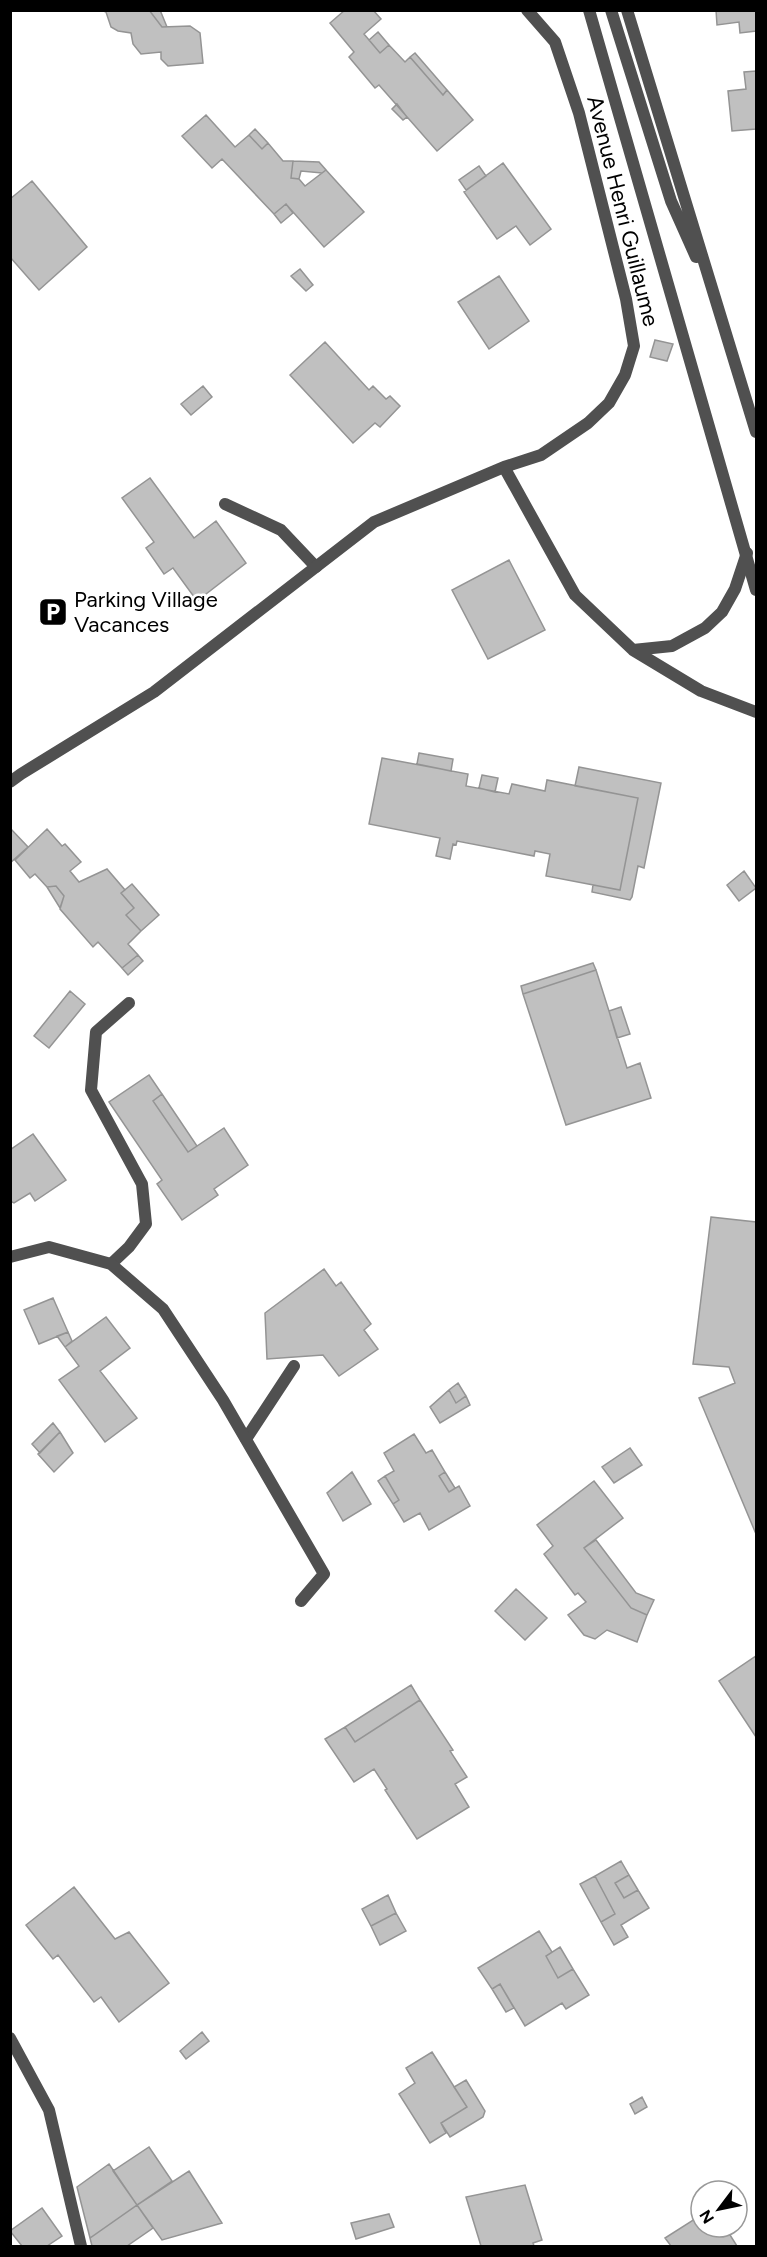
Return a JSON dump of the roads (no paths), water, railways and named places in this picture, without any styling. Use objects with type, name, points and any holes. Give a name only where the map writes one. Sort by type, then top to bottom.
[{"type":"street","name":"Avenue Henri Guillaume","points":[[10,782],[16,774],[153,692],[374,522],[504,467],[541,455],[588,423],[609,403],[625,375],[634,346],[626,299],[579,113],[555,42],[527,10]]},
{"type":"street","name":"Avenue Henri Guillaume","points":[[589,10],[756,590]]},
{"type":"street","name":"Avenue Henri Guillaume","points":[[611,10],[671,201],[719,310]]},
{"type":"street","name":"Avenue Henri Guillaume","points":[[627,10],[756,432]]},
{"type":"street","points":[[504,467],[575,595],[633,650],[701,691],[756,712]]},
{"type":"street","points":[[225,504],[281,530],[316,567]]},
{"type":"street","points":[[633,650],[672,646],[705,628],[722,612],[735,589],[747,553]]},
{"type":"street","points":[[111,1264],[129,1247],[146,1224],[142,1184],[91,1090],[96,1032],[129,1003]]},
{"type":"street","points":[[10,1257],[49,1247],[111,1264],[163,1309],[223,1400],[324,1574],[301,1601]]},
{"type":"street","points":[[246,1439],[294,1366]]},
{"type":"street","points":[[10,2038],[50,2110],[81,2247]]},
{"type":"place","name":"Parking Village Vacances","points":[[53,612]]}]
